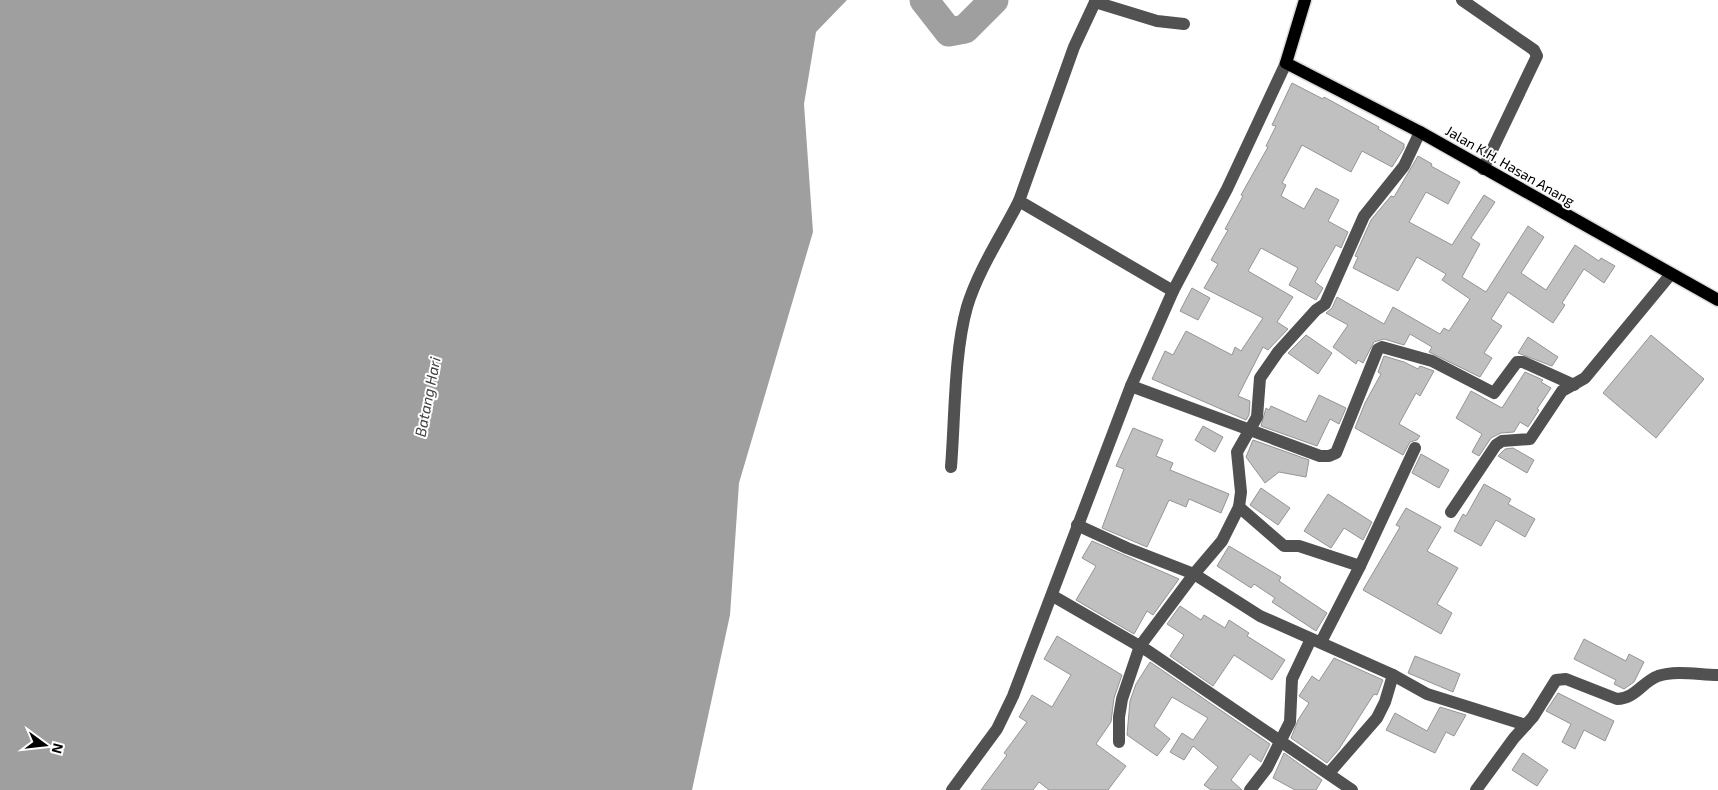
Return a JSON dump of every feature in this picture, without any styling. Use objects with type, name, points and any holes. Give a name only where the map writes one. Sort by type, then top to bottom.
[{"type":"main road","points":[[1286,63],[1306,0]]},
{"type":"main road","name":"Jalan K.H. Hasan Anang","points":[[1286,63],[1420,132],[1718,300]]},
{"type":"street","points":[[1462,0],[1534,50],[1537,56],[1483,169]]},
{"type":"street","points":[[952,467],[961,334],[967,307],[976,284],[1019,201],[1074,48],[1095,1],[1157,21],[1184,24]]},
{"type":"street","points":[[952,790],[997,729],[1053,596],[1077,525],[1131,386],[1173,291],[1227,189],[1286,63]]},
{"type":"street","points":[[1119,742],[1122,699],[1140,646],[1194,574],[1222,541],[1239,508],[1241,492],[1237,452],[1257,417],[1260,378],[1272,360],[1316,310],[1325,304],[1364,216],[1404,166],[1420,132]]},
{"type":"street","points":[[1019,201],[1173,291]]},
{"type":"street","points":[[1452,512],[1496,445],[1502,441],[1530,439],[1562,391],[1585,378],[1671,274]]},
{"type":"street","points":[[1131,386],[1250,428],[1320,456],[1329,456],[1336,453],[1378,349],[1382,347],[1432,361],[1494,392],[1517,362],[1523,362],[1574,385]]},
{"type":"street","points":[[1250,790],[1267,768],[1292,713],[1290,688],[1292,679],[1360,566],[1415,448]]},
{"type":"street","points":[[1239,508],[1284,546],[1299,546],[1360,566]]},
{"type":"street","points":[[1077,525],[1127,548],[1194,574],[1260,616],[1393,675],[1427,694],[1526,725]]},
{"type":"street","points":[[1053,596],[1140,646],[1352,790]]},
{"type":"street","points":[[1476,790],[1526,725],[1556,680],[1566,679],[1618,699],[1626,699],[1659,676],[1684,673],[1718,675]]},
{"type":"street","points":[[1329,773],[1376,718],[1385,702],[1393,675]]},
{"type":"water","name":"Batang Hari","points":[[0,0],[847,0],[816,32],[804,104],[813,232],[739,483],[730,615],[692,790],[0,790]]},
{"type":"building","points":[[1292,83],[1323,99],[1324,97],[1379,127],[1378,129],[1404,144],[1404,148],[1392,167],[1362,151],[1351,172],[1302,145],[1282,183],[1286,185],[1281,196],[1304,209],[1316,188],[1339,200],[1328,221],[1348,232],[1341,248],[1336,245],[1315,282],[1323,288],[1316,300],[1289,285],[1298,268],[1261,248],[1248,271],[1293,297],[1277,322],[1288,329],[1268,350],[1263,347],[1238,396],[1250,401],[1249,415],[1246,420],[1152,379],[1165,351],[1173,355],[1186,331],[1232,355],[1235,347],[1241,351],[1263,318],[1204,288],[1218,264],[1211,260],[1228,230],[1225,229],[1243,196],[1241,195],[1268,147],[1266,146],[1276,126],[1272,125]]},
{"type":"building","points":[[1418,156],[1432,164],[1431,166],[1460,182],[1448,204],[1426,192],[1409,222],[1452,245],[1484,195],[1495,202],[1471,238],[1480,244],[1462,277],[1486,292],[1528,226],[1544,237],[1521,273],[1546,290],[1575,245],[1599,261],[1601,258],[1615,266],[1604,283],[1584,269],[1562,303],[1565,305],[1553,323],[1508,292],[1491,319],[1502,326],[1484,353],[1492,358],[1480,377],[1429,352],[1432,347],[1410,334],[1404,345],[1384,339],[1374,342],[1363,363],[1358,360],[1356,364],[1333,347],[1348,325],[1326,313],[1332,308],[1337,297],[1384,324],[1393,307],[1440,334],[1444,328],[1449,331],[1470,299],[1442,280],[1446,274],[1417,257],[1398,291],[1353,268],[1358,257],[1355,256],[1371,220],[1391,196],[1394,197]]},
{"type":"building","points":[[1192,288],[1210,298],[1198,320],[1180,311]]},
{"type":"building","points":[[1306,335],[1332,353],[1318,374],[1288,353]]},
{"type":"building","points":[[1651,335],[1704,379],[1656,438],[1603,393]]},
{"type":"building","points":[[1528,337],[1558,357],[1552,366],[1518,353]]},
{"type":"building","points":[[1384,356],[1404,362],[1418,369],[1420,366],[1434,371],[1420,396],[1416,393],[1399,424],[1420,436],[1417,440],[1410,442],[1403,455],[1355,428],[1365,403],[1381,374],[1378,372]]},
{"type":"building","points":[[1525,372],[1543,380],[1541,382],[1551,388],[1528,427],[1520,422],[1514,432],[1501,433],[1491,438],[1479,456],[1472,452],[1482,434],[1456,418],[1471,391],[1502,408]]},
{"type":"building","points":[[1319,395],[1346,408],[1339,424],[1330,419],[1317,446],[1261,426],[1266,408],[1269,410],[1271,406],[1306,422]]},
{"type":"building","points":[[1203,426],[1223,437],[1215,452],[1195,440]]},
{"type":"building","points":[[1133,428],[1163,440],[1156,456],[1173,463],[1170,470],[1229,494],[1221,513],[1189,499],[1186,507],[1169,500],[1147,547],[1102,528],[1124,469],[1116,466]]},
{"type":"building","points":[[1253,440],[1309,460],[1306,477],[1279,472],[1265,483],[1246,457]]},
{"type":"building","points":[[1513,448],[1534,460],[1527,473],[1498,456],[1505,449]]},
{"type":"building","points":[[1421,454],[1449,470],[1439,488],[1412,473]]},
{"type":"building","points":[[1484,484],[1511,499],[1508,504],[1535,519],[1525,537],[1496,520],[1481,546],[1454,531],[1463,514],[1466,516]]},
{"type":"building","points":[[1261,488],[1290,508],[1278,525],[1250,505]]},
{"type":"building","points":[[1328,494],[1372,522],[1363,540],[1344,528],[1331,548],[1304,531]]},
{"type":"building","points":[[1406,508],[1441,527],[1427,551],[1458,568],[1437,604],[1452,613],[1441,634],[1363,590],[1400,527],[1396,525]]},
{"type":"building","points":[[1092,541],[1179,579],[1153,615],[1147,611],[1134,634],[1076,600],[1096,566],[1082,558]]},
{"type":"building","points":[[1229,546],[1281,577],[1279,581],[1327,613],[1316,631],[1272,602],[1275,598],[1254,584],[1251,588],[1217,566]]},
{"type":"building","points":[[1180,606],[1201,620],[1204,615],[1225,628],[1229,620],[1249,633],[1247,636],[1285,660],[1272,680],[1234,655],[1213,686],[1170,656],[1184,635],[1167,624]]},
{"type":"building","points":[[1057,636],[1122,675],[1114,698],[1111,722],[1096,744],[1126,766],[1108,790],[1049,790],[1039,782],[1033,790],[981,790],[1007,755],[1004,753],[1027,722],[1019,717],[1032,695],[1052,707],[1071,675],[1044,659]]},
{"type":"building","points":[[1584,639],[1626,661],[1629,654],[1644,662],[1634,682],[1624,689],[1614,684],[1616,680],[1574,659]]},
{"type":"building","points":[[1415,656],[1460,674],[1453,692],[1408,673]]},
{"type":"building","points":[[1334,658],[1383,680],[1377,695],[1374,694],[1339,749],[1327,763],[1291,738],[1298,720],[1309,703],[1299,696],[1312,676],[1319,681]]},
{"type":"building","points":[[1150,662],[1270,744],[1261,762],[1250,754],[1231,780],[1242,790],[1211,790],[1204,785],[1218,767],[1193,746],[1184,760],[1170,752],[1182,733],[1193,740],[1208,718],[1172,697],[1154,726],[1170,739],[1157,756],[1127,735],[1130,701],[1136,684]]},
{"type":"building","points":[[1558,693],[1614,721],[1605,741],[1584,730],[1575,749],[1562,742],[1571,724],[1546,711]]},
{"type":"building","points":[[1440,707],[1466,715],[1454,736],[1446,732],[1435,753],[1386,730],[1395,713],[1427,731]]},
{"type":"building","points":[[1284,753],[1322,780],[1316,790],[1295,790],[1273,778]]},
{"type":"building","points":[[1523,753],[1548,770],[1537,786],[1512,770]]},
{"type":"waterway","points":[[924,0],[949,32],[965,29],[994,0]]}]
